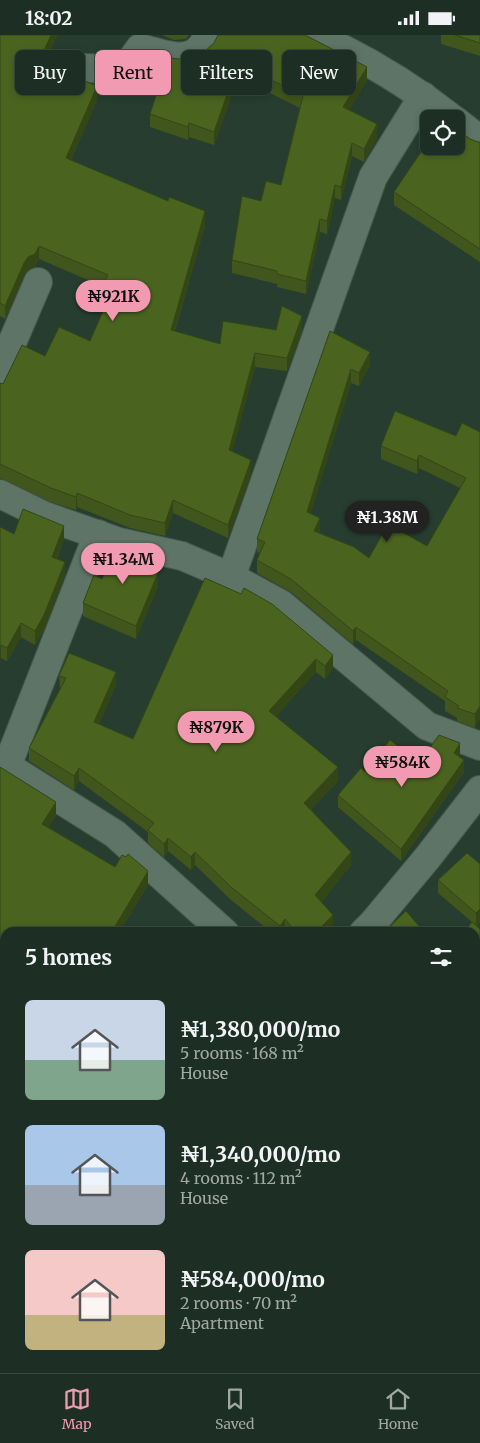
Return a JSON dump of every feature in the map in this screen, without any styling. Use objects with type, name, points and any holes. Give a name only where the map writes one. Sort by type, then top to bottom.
[{"type":"street","points":[[85,68],[124,70],[140,48],[182,57],[191,55],[200,49],[208,35]]},
{"type":"street","points":[[314,35],[339,46],[424,96],[442,110]]},
{"type":"street","points":[[231,577],[373,177],[424,96]]},
{"type":"street","points":[[465,128],[480,140]]},
{"type":"street","points":[[0,371],[38,282]]},
{"type":"street","points":[[0,494],[45,516],[119,542],[182,556],[231,577],[281,604],[427,726],[480,746]]},
{"type":"street","points":[[98,535],[4,772],[115,834],[218,927]]},
{"type":"street","points":[[369,927],[428,857],[480,790]]},
{"type":"building","points":[[0,35],[51,35],[44,50],[15,50],[15,95],[85,95],[85,81],[95,85],[95,91],[66,158],[168,201],[169,197],[205,211],[171,330],[220,344],[223,321],[276,330],[282,306],[302,316],[287,358],[255,353],[229,450],[251,460],[228,525],[173,500],[165,523],[130,515],[77,493],[76,497],[51,488],[0,464],[0,383],[3,384],[22,345],[45,356],[59,327],[90,341],[111,293],[101,288],[108,275],[39,246],[35,254],[28,257],[24,263],[5,306],[0,303]]},
{"type":"building","points":[[218,35],[305,35],[334,50],[282,50],[282,85],[272,80],[272,50],[206,50],[214,43]]},
{"type":"building","points":[[455,35],[480,35],[480,43]]},
{"type":"building","points":[[171,58],[181,59],[181,95],[227,95],[214,132],[189,123],[188,127],[150,114],[156,95],[171,95]]},
{"type":"building","points":[[356,61],[367,67],[356,85]]},
{"type":"building","points":[[301,95],[350,95],[343,107],[377,124],[364,149],[352,143],[341,187],[335,185],[327,221],[320,219],[306,281],[277,274],[277,271],[232,260],[242,196],[261,201],[266,181],[281,185],[303,96]]},
{"type":"building","points":[[465,135],[480,142],[480,249],[394,192],[420,153],[420,155],[465,155]]},
{"type":"building","points":[[330,331],[370,352],[359,373],[351,369],[307,512],[320,518],[314,531],[354,547],[369,558],[388,524],[427,546],[466,478],[419,455],[417,461],[381,446],[395,411],[456,436],[462,423],[480,432],[480,706],[475,714],[457,708],[459,706],[445,697],[448,691],[356,627],[353,631],[291,579],[257,560],[265,542],[257,539]]},
{"type":"building","points":[[23,509],[64,526],[52,557],[65,562],[44,615],[35,631],[21,623],[7,648],[1,645],[0,647],[0,527],[14,534]]},
{"type":"building","points":[[117,544],[153,553],[147,568],[158,573],[136,626],[83,603],[94,575],[102,579]]},
{"type":"building","points":[[205,578],[241,594],[244,588],[272,604],[333,655],[325,666],[316,659],[269,711],[338,767],[304,803],[351,852],[315,895],[333,915],[321,927],[292,927],[285,919],[280,926],[231,887],[195,852],[191,857],[168,838],[164,844],[148,830],[154,823],[79,768],[74,776],[29,748],[66,678],[59,676],[69,653],[116,672],[94,722],[133,739]]},
{"type":"building","points":[[439,735],[460,743],[454,753],[464,760],[401,849],[338,795],[361,768],[365,772],[390,740],[419,763]]},
{"type":"building","points":[[0,767],[56,802],[42,824],[115,867],[122,855],[126,857],[128,854],[148,871],[115,927],[0,927]]},
{"type":"building","points":[[467,853],[480,864],[480,909],[476,913],[438,880]]},
{"type":"building","points":[[406,911],[420,927],[389,927]]},
{"type":"building","points":[[472,922],[478,927],[468,927]]}]
